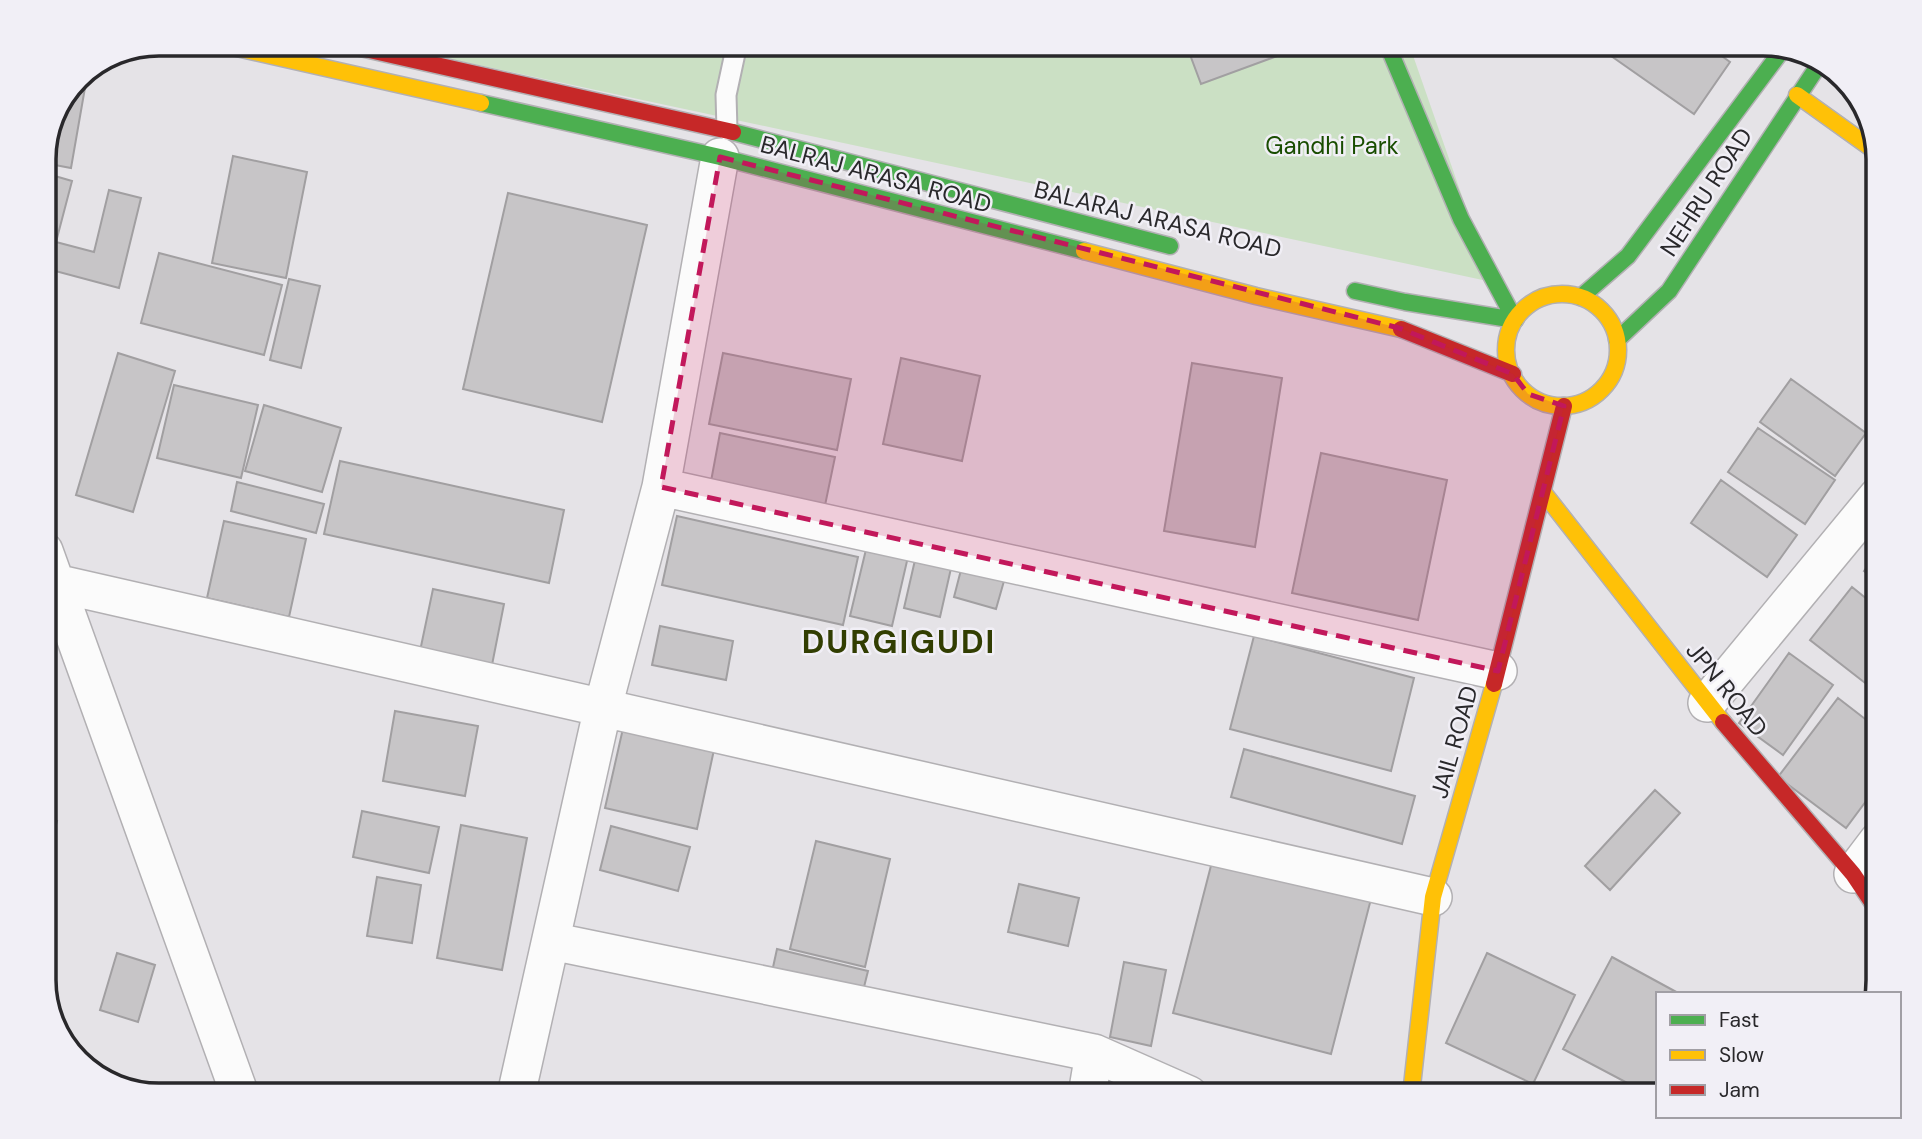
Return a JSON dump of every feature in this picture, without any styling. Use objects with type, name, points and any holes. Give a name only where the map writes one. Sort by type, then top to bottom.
[{"type":"main road","name":"BALRAJ ARASA ROAD","points":[[280,56],[723,143],[1256,296],[1399,328],[1513,374]]},
{"type":"main road","name":"BALARAJ ARASA ROAD","points":[[389,56],[723,143],[1182,249]]},
{"type":"main road","points":[[1392,56],[1443,178],[1492,282],[1515,320]]},
{"type":"main road","name":"NEHRU ROAD","points":[[1581,297],[1628,256],[1777,57]]},
{"type":"main road","name":"NEHRU ROAD","points":[[1617,340],[1669,291],[1815,70]]},
{"type":"main road","points":[[1797,95],[1865,143]]},
{"type":"main road","points":[[1340,287],[1405,302],[1515,320]]},
{"type":"main road","points":[[1561,294],[1581,297],[1598,306],[1611,321],[1617,340],[1617,365],[1609,382],[1595,396],[1577,405],[1544,403],[1528,394],[1513,374],[1507,358],[1508,338],[1515,320],[1528,306],[1545,297],[1561,294]]},
{"type":"main road","name":"JAIL ROAD","points":[[1412,1083],[1433,897],[1498,671],[1564,406]]},
{"type":"main road","name":"JPN ROAD","points":[[1543,492],[1707,703],[1853,874],[1866,893]]},
{"type":"street","points":[[519,1083],[603,707],[661,487],[723,143]]},
{"type":"street","points":[[661,487],[1498,671]]},
{"type":"street","points":[[1707,703],[1866,511]]},
{"type":"street","points":[[56,569],[603,707],[1433,897]]},
{"type":"street","points":[[56,584],[236,1083]]},
{"type":"street","points":[[1853,874],[1866,857]]},
{"type":"street","points":[[551,940],[1094,1053],[1162,1083]]},
{"type":"street","points":[[1089,1083],[1094,1053]]},
{"type":"lane","points":[[723,143],[726,95],[734,56]]},
{"type":"highlighted area","points":[[720,157],[1399,328],[1513,374],[1528,394],[1564,406],[1498,671],[661,487]]},
{"type":"green space","name":"Gandhi Park","points":[[437,56],[1413,56],[1492,282]]},
{"type":"building","points":[[1190,56],[1277,56],[1201,84]]},
{"type":"building","points":[[1611,56],[1722,56],[1730,62],[1694,114]]},
{"type":"building","points":[[85,87],[71,168],[56,165],[59,132],[73,102]]},
{"type":"building","points":[[233,156],[307,172],[286,278],[212,263]]},
{"type":"building","points":[[56,176],[72,181],[56,242]]},
{"type":"building","points":[[109,190],[141,198],[119,288],[56,271],[56,242],[94,252]]},
{"type":"building","points":[[508,193],[647,225],[602,422],[463,389]]},
{"type":"building","points":[[159,253],[282,285],[264,355],[141,323]]},
{"type":"building","points":[[289,279],[320,286],[301,368],[270,360]]},
{"type":"building","points":[[118,353],[175,371],[133,512],[76,495]]},
{"type":"building","points":[[723,353],[851,379],[837,450],[709,424]]},
{"type":"building","points":[[901,358],[980,376],[962,461],[883,444]]},
{"type":"building","points":[[1192,363],[1282,378],[1255,547],[1164,531]]},
{"type":"building","points":[[1791,379],[1866,433],[1835,476],[1760,422]]},
{"type":"building","points":[[174,385],[258,405],[241,478],[157,458]]},
{"type":"building","points":[[264,405],[341,428],[322,492],[245,471]]},
{"type":"building","points":[[1758,428],[1835,480],[1805,524],[1728,472]]},
{"type":"building","points":[[720,433],[835,457],[823,515],[709,492]]},
{"type":"building","points":[[1321,453],[1447,480],[1418,620],[1292,593]]},
{"type":"building","points":[[340,461],[564,510],[549,583],[324,534]]},
{"type":"building","points":[[1721,480],[1797,535],[1767,577],[1691,523]]},
{"type":"building","points":[[237,482],[324,504],[316,533],[231,511]]},
{"type":"building","points":[[677,516],[858,557],[843,625],[662,585]]},
{"type":"building","points":[[224,521],[306,539],[289,617],[207,598]]},
{"type":"building","points":[[869,537],[910,548],[892,626],[850,616]]},
{"type":"building","points":[[918,547],[954,555],[940,617],[904,608]]},
{"type":"building","points":[[963,562],[1006,574],[996,609],[954,597]]},
{"type":"building","points":[[1852,587],[1866,598],[1866,684],[1810,640]]},
{"type":"building","points":[[433,589],[504,604],[491,670],[419,656]]},
{"type":"building","points":[[660,626],[733,641],[726,680],[652,665]]},
{"type":"building","points":[[1254,636],[1414,678],[1391,771],[1230,729]]},
{"type":"building","points":[[1789,653],[1833,685],[1783,755],[1739,723]]},
{"type":"building","points":[[1838,698],[1866,720],[1866,801],[1846,828],[1778,777]]},
{"type":"building","points":[[395,711],[478,726],[465,796],[383,781]]},
{"type":"building","points":[[624,724],[715,745],[697,829],[605,808]]},
{"type":"building","points":[[1244,749],[1415,796],[1402,844],[1231,797]]},
{"type":"building","points":[[1655,790],[1680,813],[1610,890],[1585,866]]},
{"type":"building","points":[[362,811],[439,827],[429,873],[353,857]]},
{"type":"building","points":[[461,825],[527,838],[502,970],[437,958]]},
{"type":"building","points":[[611,826],[690,847],[678,891],[600,870]]},
{"type":"building","points":[[816,841],[890,859],[865,967],[790,949]]},
{"type":"building","points":[[1214,854],[1372,895],[1331,1054],[1173,1013]]},
{"type":"building","points":[[377,877],[421,885],[412,943],[367,936]]},
{"type":"building","points":[[1019,884],[1079,898],[1068,946],[1008,932]]},
{"type":"building","points":[[777,949],[868,971],[860,1003],[770,981]]},
{"type":"building","points":[[117,953],[155,965],[138,1022],[100,1010]]},
{"type":"building","points":[[1487,953],[1575,995],[1533,1083],[1446,1043]]},
{"type":"building","points":[[1612,957],[1676,992],[1656,992],[1656,1083],[1627,1083],[1563,1049]]},
{"type":"building","points":[[1124,962],[1166,970],[1151,1046],[1110,1037]]},
{"type":"traffic: fast","points":[[1392,56],[1461,219],[1515,320]]},
{"type":"traffic: fast","points":[[1581,297],[1628,256],[1777,57]]},
{"type":"traffic: fast","points":[[1617,340],[1669,291],[1815,70]]},
{"type":"traffic: fast","points":[[481,103],[720,157],[1084,251]]},
{"type":"traffic: fast","points":[[733,132],[1170,246]]},
{"type":"traffic: fast","points":[[1355,291],[1515,320]]},
{"type":"traffic: slow","points":[[272,56],[481,103]]},
{"type":"traffic: slow","points":[[1797,95],[1865,143]]},
{"type":"traffic: slow","points":[[1084,251],[1256,296],[1401,329]]},
{"type":"traffic: slow","points":[[1562,294],[1583,299],[1601,311],[1613,329],[1618,350],[1613,371],[1601,389],[1583,401],[1562,406],[1541,401],[1523,389],[1511,371],[1506,350],[1511,329],[1523,311],[1541,299],[1562,294]]},
{"type":"traffic: slow","points":[[1543,492],[1723,722]]},
{"type":"traffic: slow","points":[[1412,1083],[1433,897],[1494,684]]},
{"type":"traffic: jam","points":[[396,56],[733,132]]},
{"type":"traffic: jam","points":[[1401,329],[1513,374]]},
{"type":"traffic: jam","points":[[1494,684],[1564,406]]},
{"type":"traffic: jam","points":[[1723,722],[1853,874],[1866,893]]},
{"type":"district","name":"DURGIGUDI","points":[[899,642]]}]
